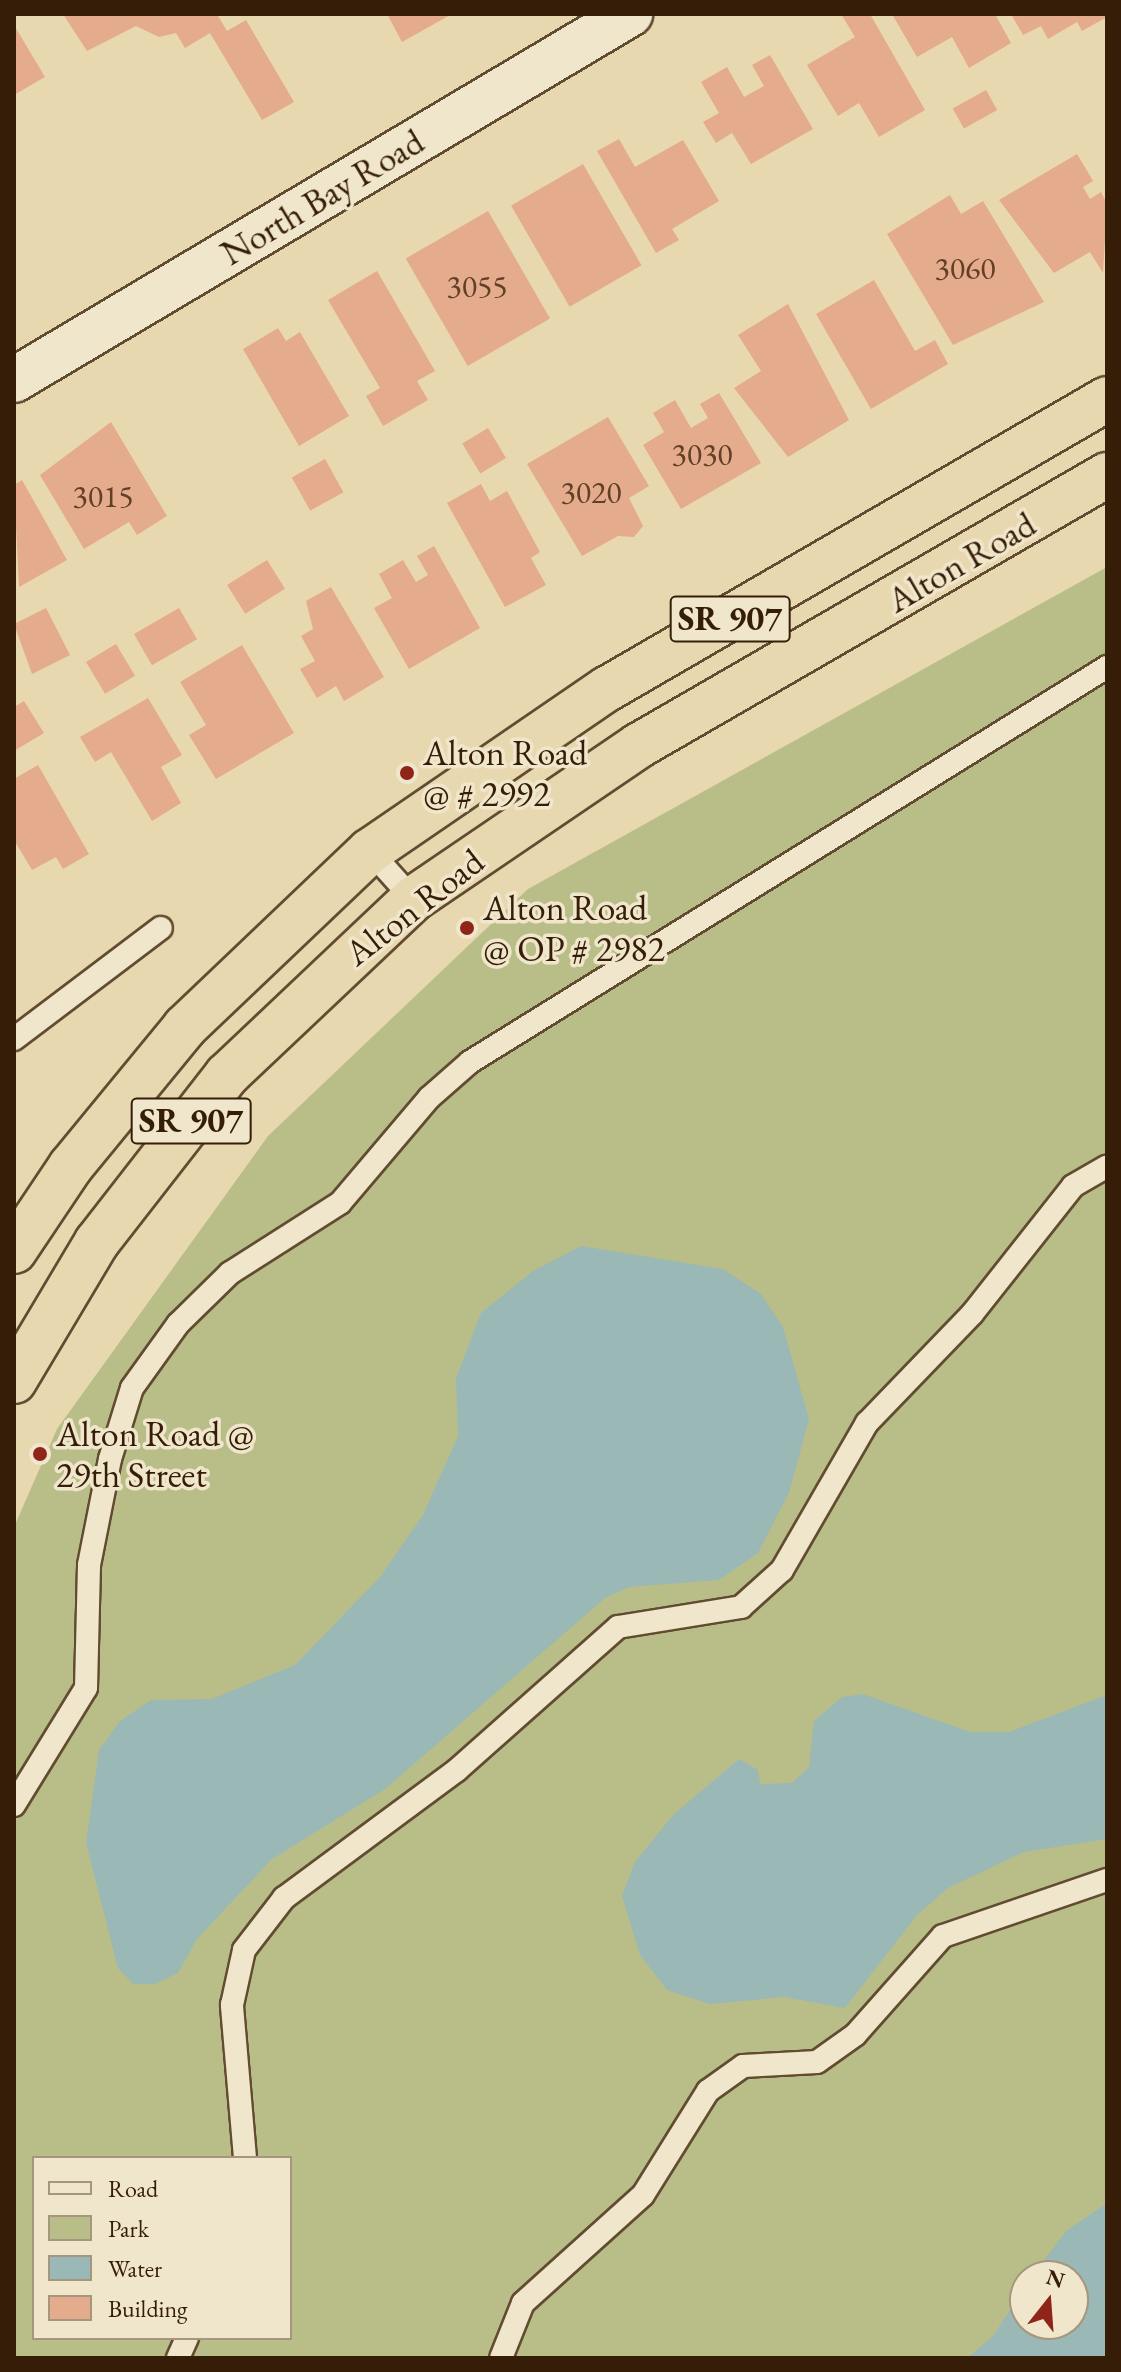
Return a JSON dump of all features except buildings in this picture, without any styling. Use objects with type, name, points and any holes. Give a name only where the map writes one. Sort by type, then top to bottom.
[{"type":"highway","name":"Alton Road","points":[[14,1251],[71,1166],[185,1027],[370,851],[607,689],[1105,406]]},
{"type":"highway","name":"Alton Road","points":[[14,1381],[97,1242],[227,1075],[413,899],[638,746],[1107,475]]},
{"type":"street","name":"North Bay Road","points":[[14,380],[630,14]]},
{"type":"lane","points":[[14,1805],[86,1688],[89,1565],[110,1459],[132,1388],[178,1324],[230,1273],[340,1203],[429,1098],[470,1062],[1107,667]]},
{"type":"lane","points":[[370,851],[413,899]]},
{"type":"lane","points":[[14,1039],[161,928]]},
{"type":"lane","points":[[245,2156],[232,2005],[244,1950],[284,1898],[457,1770],[618,1627],[741,1607],[782,1570],[867,1423],[972,1314],[1073,1186],[1107,1166]]},
{"type":"lane","points":[[501,2358],[523,2303],[643,2195],[708,2091],[743,2066],[817,2062],[855,2035],[943,1936],[1107,1880]]},
{"type":"green space","points":[[1107,567],[1107,2358],[14,2358],[14,1527],[57,1429],[268,1136],[528,889]]},
{"type":"water","points":[[581,1246],[723,1269],[761,1294],[783,1327],[809,1419],[789,1493],[758,1553],[719,1580],[629,1587],[605,1598],[385,1789],[272,1859],[197,1939],[178,1973],[155,1984],[133,1984],[118,1968],[86,1843],[99,1750],[120,1721],[151,1700],[212,1699],[295,1665],[380,1577],[423,1515],[458,1436],[456,1378],[481,1313],[533,1271]]},
{"type":"water","points":[[863,1694],[970,1732],[1009,1732],[1107,1695],[1107,1839],[1024,1852],[948,1888],[917,1915],[845,2008],[784,1997],[710,2004],[667,1990],[640,1955],[622,1896],[635,1862],[673,1815],[739,1759],[758,1770],[760,1784],[792,1783],[809,1767],[814,1721],[842,1697]]},
{"type":"water","points":[[1107,2203],[1107,2358],[967,2358],[993,2336],[1009,2312],[1009,2340],[1089,2340],[1089,2260],[1044,2260],[1066,2231]]},
{"type":"place","name":"Alton Road @ # 2992","points":[[407,773]]},
{"type":"place","name":"Alton Road @ OP # 2982","points":[[467,928]]},
{"type":"place","name":"Alton Road @ 29th Street","points":[[40,1454]]}]
